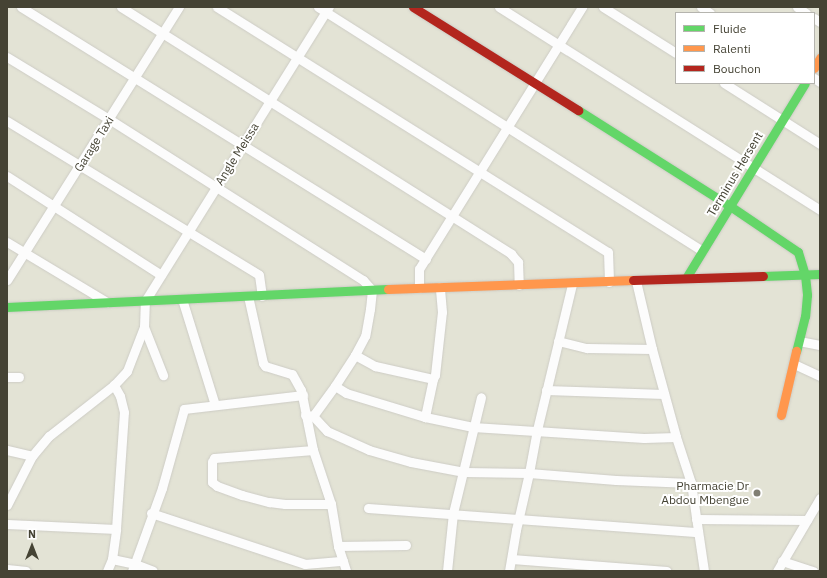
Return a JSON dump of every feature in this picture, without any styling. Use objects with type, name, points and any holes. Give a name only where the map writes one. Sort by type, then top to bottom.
[{"type":"street","points":[[21,7],[426,259]]},
{"type":"street","points":[[121,7],[511,254],[518,262],[519,285]]},
{"type":"street","name":"Garage Taxi","points":[[7,280],[10,270],[25,254],[179,7]]},
{"type":"street","points":[[217,7],[608,252],[609,282]]},
{"type":"street","points":[[413,7],[730,206],[798,252],[805,274],[807,295],[805,316],[781,415]]},
{"type":"street","points":[[499,7],[820,210]]},
{"type":"street","points":[[419,288],[419,269],[582,7]]},
{"type":"street","points":[[603,7],[675,52]]},
{"type":"street","points":[[324,9],[702,251]]},
{"type":"street","name":"Angle Meissa","points":[[145,301],[297,58],[324,9]]},
{"type":"street","points":[[7,57],[109,119],[364,280],[372,290],[365,336],[355,356],[335,386],[309,416]]},
{"type":"street","points":[[726,84],[820,144]]},
{"type":"street","name":"Terminus Hersent","points":[[686,278],[804,84]]},
{"type":"street","points":[[7,121],[259,274],[262,296]]},
{"type":"street","points":[[7,176],[161,275]]},
{"type":"street","points":[[7,242],[108,303]]},
{"type":"street","points":[[7,307],[440,287],[572,284],[686,278],[820,274]]},
{"type":"street","points":[[636,281],[664,394],[691,483],[704,571]]},
{"type":"street","points":[[509,571],[518,518],[529,473],[537,430],[572,284]]},
{"type":"street","points":[[425,417],[435,375],[442,312],[440,287]]},
{"type":"street","points":[[248,296],[263,364],[292,374],[303,395],[309,416],[312,450],[331,504],[338,546],[346,571]]},
{"type":"street","points":[[182,299],[215,405]]},
{"type":"street","points":[[8,503],[32,456],[49,436],[114,385],[131,365],[144,327],[145,301]]},
{"type":"street","points":[[144,327],[163,375]]},
{"type":"street","points":[[558,341],[587,348],[652,349]]},
{"type":"street","points":[[799,341],[820,345]]},
{"type":"street","points":[[355,356],[375,366],[433,379]]},
{"type":"street","points":[[794,364],[820,376]]},
{"type":"street","points":[[7,377],[20,376]]},
{"type":"street","points":[[107,571],[112,559],[116,529],[124,412],[120,396],[114,385]]},
{"type":"street","points":[[335,386],[346,392],[425,417],[473,427],[644,438],[676,437]]},
{"type":"street","points":[[546,390],[664,394]]},
{"type":"street","points":[[133,567],[165,476],[184,409],[303,395]]},
{"type":"street","points":[[447,571],[453,512],[464,472],[481,397]]},
{"type":"street","points":[[309,416],[327,431],[369,450],[411,462],[464,472],[529,473],[616,480],[691,483]]},
{"type":"street","points":[[7,450],[32,456]]},
{"type":"street","points":[[312,450],[292,453],[214,458],[212,462],[212,482],[217,486],[242,495],[269,502],[285,504],[331,504]]},
{"type":"street","points":[[777,571],[820,498]]},
{"type":"street","points":[[368,508],[453,512],[698,532]]},
{"type":"street","points":[[151,513],[305,564],[343,561]]},
{"type":"street","points":[[696,520],[807,520]]},
{"type":"street","points":[[7,524],[116,529]]},
{"type":"street","points":[[338,546],[406,545]]},
{"type":"street","points":[[112,559],[133,567],[153,571]]},
{"type":"street","points":[[512,559],[667,571]]},
{"type":"street","points":[[782,561],[813,571]]},
{"type":"street","points":[[7,569],[26,571]]},
{"type":"shaded area","points":[[7,7],[820,7],[820,571],[7,571]]},
{"type":"traffic: fast","points":[[686,278],[804,84]]},
{"type":"traffic: fast","points":[[578,110],[730,206],[798,252],[805,275],[807,295],[805,316],[796,351]]},
{"type":"traffic: fast","points":[[763,276],[820,274]]},
{"type":"traffic: fast","points":[[7,307],[388,289]]},
{"type":"traffic: slow","points":[[815,66],[820,58]]},
{"type":"traffic: slow","points":[[388,289],[633,280]]},
{"type":"traffic: slow","points":[[781,415],[796,351]]},
{"type":"traffic: jam","points":[[413,7],[578,110]]},
{"type":"traffic: jam","points":[[633,280],[763,276]]},
{"type":"place","name":"Pharmacie Dr Abdou Mbengue","points":[[757,493]]}]
